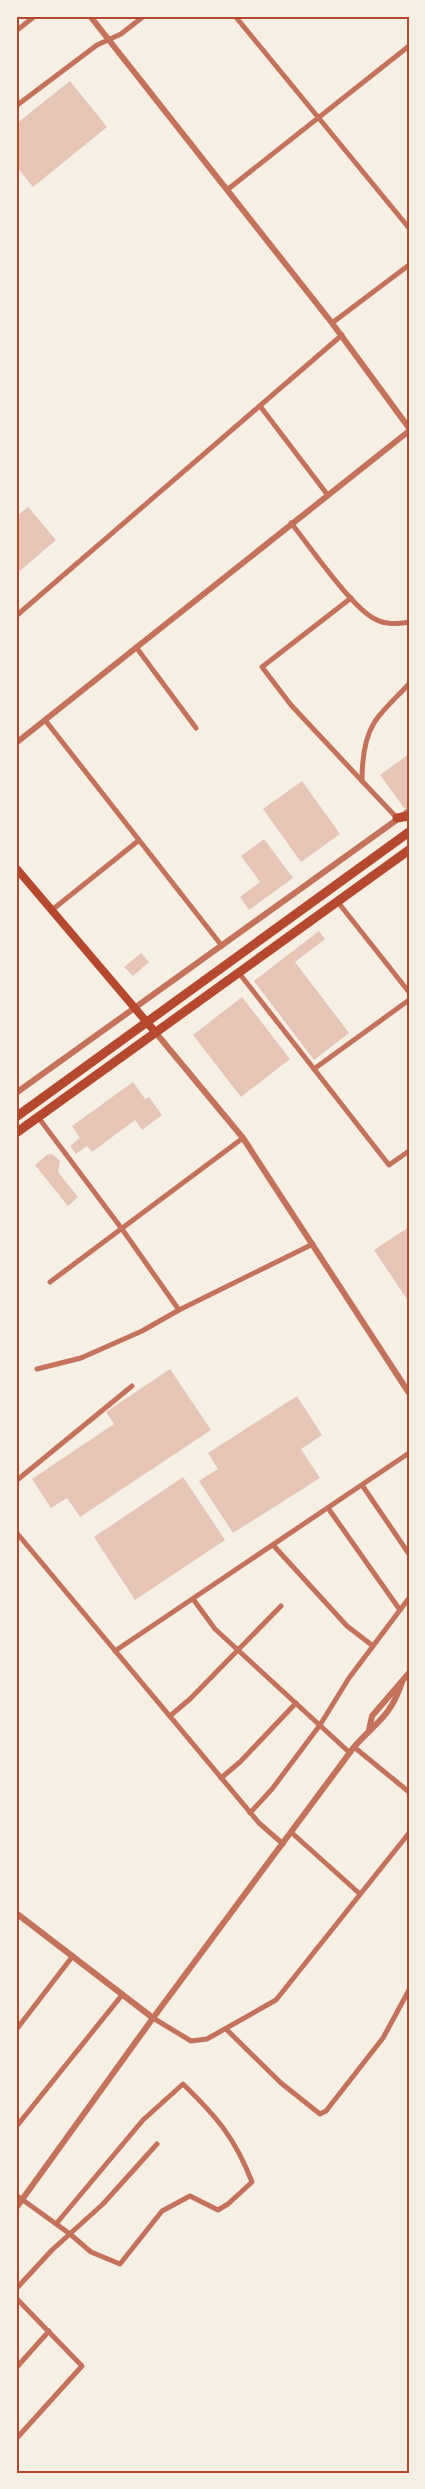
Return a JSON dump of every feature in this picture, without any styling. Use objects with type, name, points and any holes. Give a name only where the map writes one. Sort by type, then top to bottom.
[{"type":"highway","points":[[397,818],[409,816]]},
{"type":"highway","points":[[16,1117],[409,832]]},
{"type":"highway","points":[[16,1133],[409,850]]},
{"type":"main road","points":[[16,868],[134,1010],[156,1033]]},
{"type":"street","points":[[16,31],[35,16]]},
{"type":"street","points":[[16,742],[409,430],[342,335],[90,16]]},
{"type":"street","points":[[16,106],[97,45],[121,34],[144,16]]},
{"type":"street","points":[[235,16],[409,228]]},
{"type":"street","points":[[227,190],[318,116],[409,46]]},
{"type":"street","points":[[332,323],[409,265]]},
{"type":"street","points":[[16,616],[342,335]]},
{"type":"street","points":[[260,406],[327,494]]},
{"type":"street","points":[[291,523],[351,598],[374,619],[392,624],[409,622]]},
{"type":"street","points":[[351,598],[262,667],[292,705],[397,818]]},
{"type":"street","points":[[136,647],[196,728]]},
{"type":"street","points":[[362,780],[366,744],[374,723],[409,684]]},
{"type":"street","points":[[45,720],[222,946]]},
{"type":"street","points":[[16,1093],[409,811]]},
{"type":"street","points":[[52,910],[138,841]]},
{"type":"street","points":[[337,901],[409,992]]},
{"type":"street","points":[[239,973],[389,1165],[409,1151]]},
{"type":"street","points":[[314,1068],[409,1000]]},
{"type":"street","points":[[156,1033],[243,1138],[409,1393]]},
{"type":"street","points":[[38,1117],[122,1229],[179,1310]]},
{"type":"street","points":[[50,1282],[243,1138]]},
{"type":"street","points":[[37,1369],[81,1358],[142,1331],[179,1310],[313,1244]]},
{"type":"street","points":[[16,1481],[132,1386]]},
{"type":"street","points":[[115,1651],[409,1453]]},
{"type":"street","points":[[362,1485],[409,1554]]},
{"type":"street","points":[[328,1508],[400,1610]]},
{"type":"street","points":[[16,1532],[259,1824],[283,1844]]},
{"type":"street","points":[[273,1545],[347,1626],[373,1646]]},
{"type":"street","points":[[250,1813],[272,1789],[320,1725],[349,1678],[409,1598]]},
{"type":"street","points":[[193,1599],[215,1629],[320,1725],[409,1792]]},
{"type":"street","points":[[170,1716],[238,1651],[281,1606]]},
{"type":"street","points":[[369,1730],[372,1716],[387,1696],[409,1673]]},
{"type":"street","points":[[16,2208],[153,2018],[352,1750],[369,1730],[381,1722],[395,1703],[402,1682]]},
{"type":"street","points":[[221,1778],[240,1762],[296,1703]]},
{"type":"street","points":[[292,1833],[360,1894]]},
{"type":"street","points":[[16,1913],[153,2018],[191,2041],[207,2039],[227,2030],[276,2000],[409,1833]]},
{"type":"street","points":[[16,2030],[72,1957]]},
{"type":"street","points":[[227,2030],[281,2083],[320,2114],[326,2112],[383,2038],[409,1990]]},
{"type":"street","points":[[16,2127],[122,1995]]},
{"type":"street","points":[[16,2195],[23,2199],[56,2224],[70,2234],[91,2252],[120,2264],[162,2211],[190,2196],[218,2210],[228,2204],[252,2182],[242,2156],[216,2116],[183,2084],[143,2120],[56,2224]]},
{"type":"street","points":[[16,2289],[70,2234],[103,2204],[157,2144]]},
{"type":"street","points":[[16,2298],[82,2366],[16,2439]]},
{"type":"street","points":[[16,2368],[48,2331]]},
{"type":"building","points":[[70,81],[107,127],[33,187],[16,166],[16,124]]},
{"type":"building","points":[[28,507],[56,540],[16,574],[16,517]]},
{"type":"building","points":[[409,754],[409,806],[405,809],[380,775]]},
{"type":"building","points":[[302,781],[340,834],[301,862],[263,809]]},
{"type":"building","points":[[264,839],[293,878],[249,910],[240,897],[260,882],[241,856]]},
{"type":"building","points":[[319,931],[325,939],[295,962],[349,1033],[314,1060],[254,981]]},
{"type":"building","points":[[141,953],[149,962],[133,976],[124,967]]},
{"type":"building","points":[[242,997],[290,1059],[241,1097],[193,1035]]},
{"type":"building","points":[[133,1082],[145,1099],[149,1097],[162,1115],[142,1130],[135,1120],[92,1152],[87,1146],[76,1154],[70,1146],[80,1138],[72,1126]]},
{"type":"building","points":[[52,1154],[60,1161],[58,1172],[78,1197],[68,1206],[35,1165],[47,1155]]},
{"type":"building","points":[[409,1227],[409,1302],[374,1250]]},
{"type":"building","points":[[170,1369],[211,1430],[80,1517],[67,1498],[51,1508],[32,1479],[114,1424],[106,1412]]},
{"type":"building","points":[[297,1396],[322,1435],[301,1449],[320,1478],[233,1533],[199,1481],[218,1469],[208,1453]]},
{"type":"building","points":[[183,1477],[225,1540],[135,1600],[94,1537]]}]
